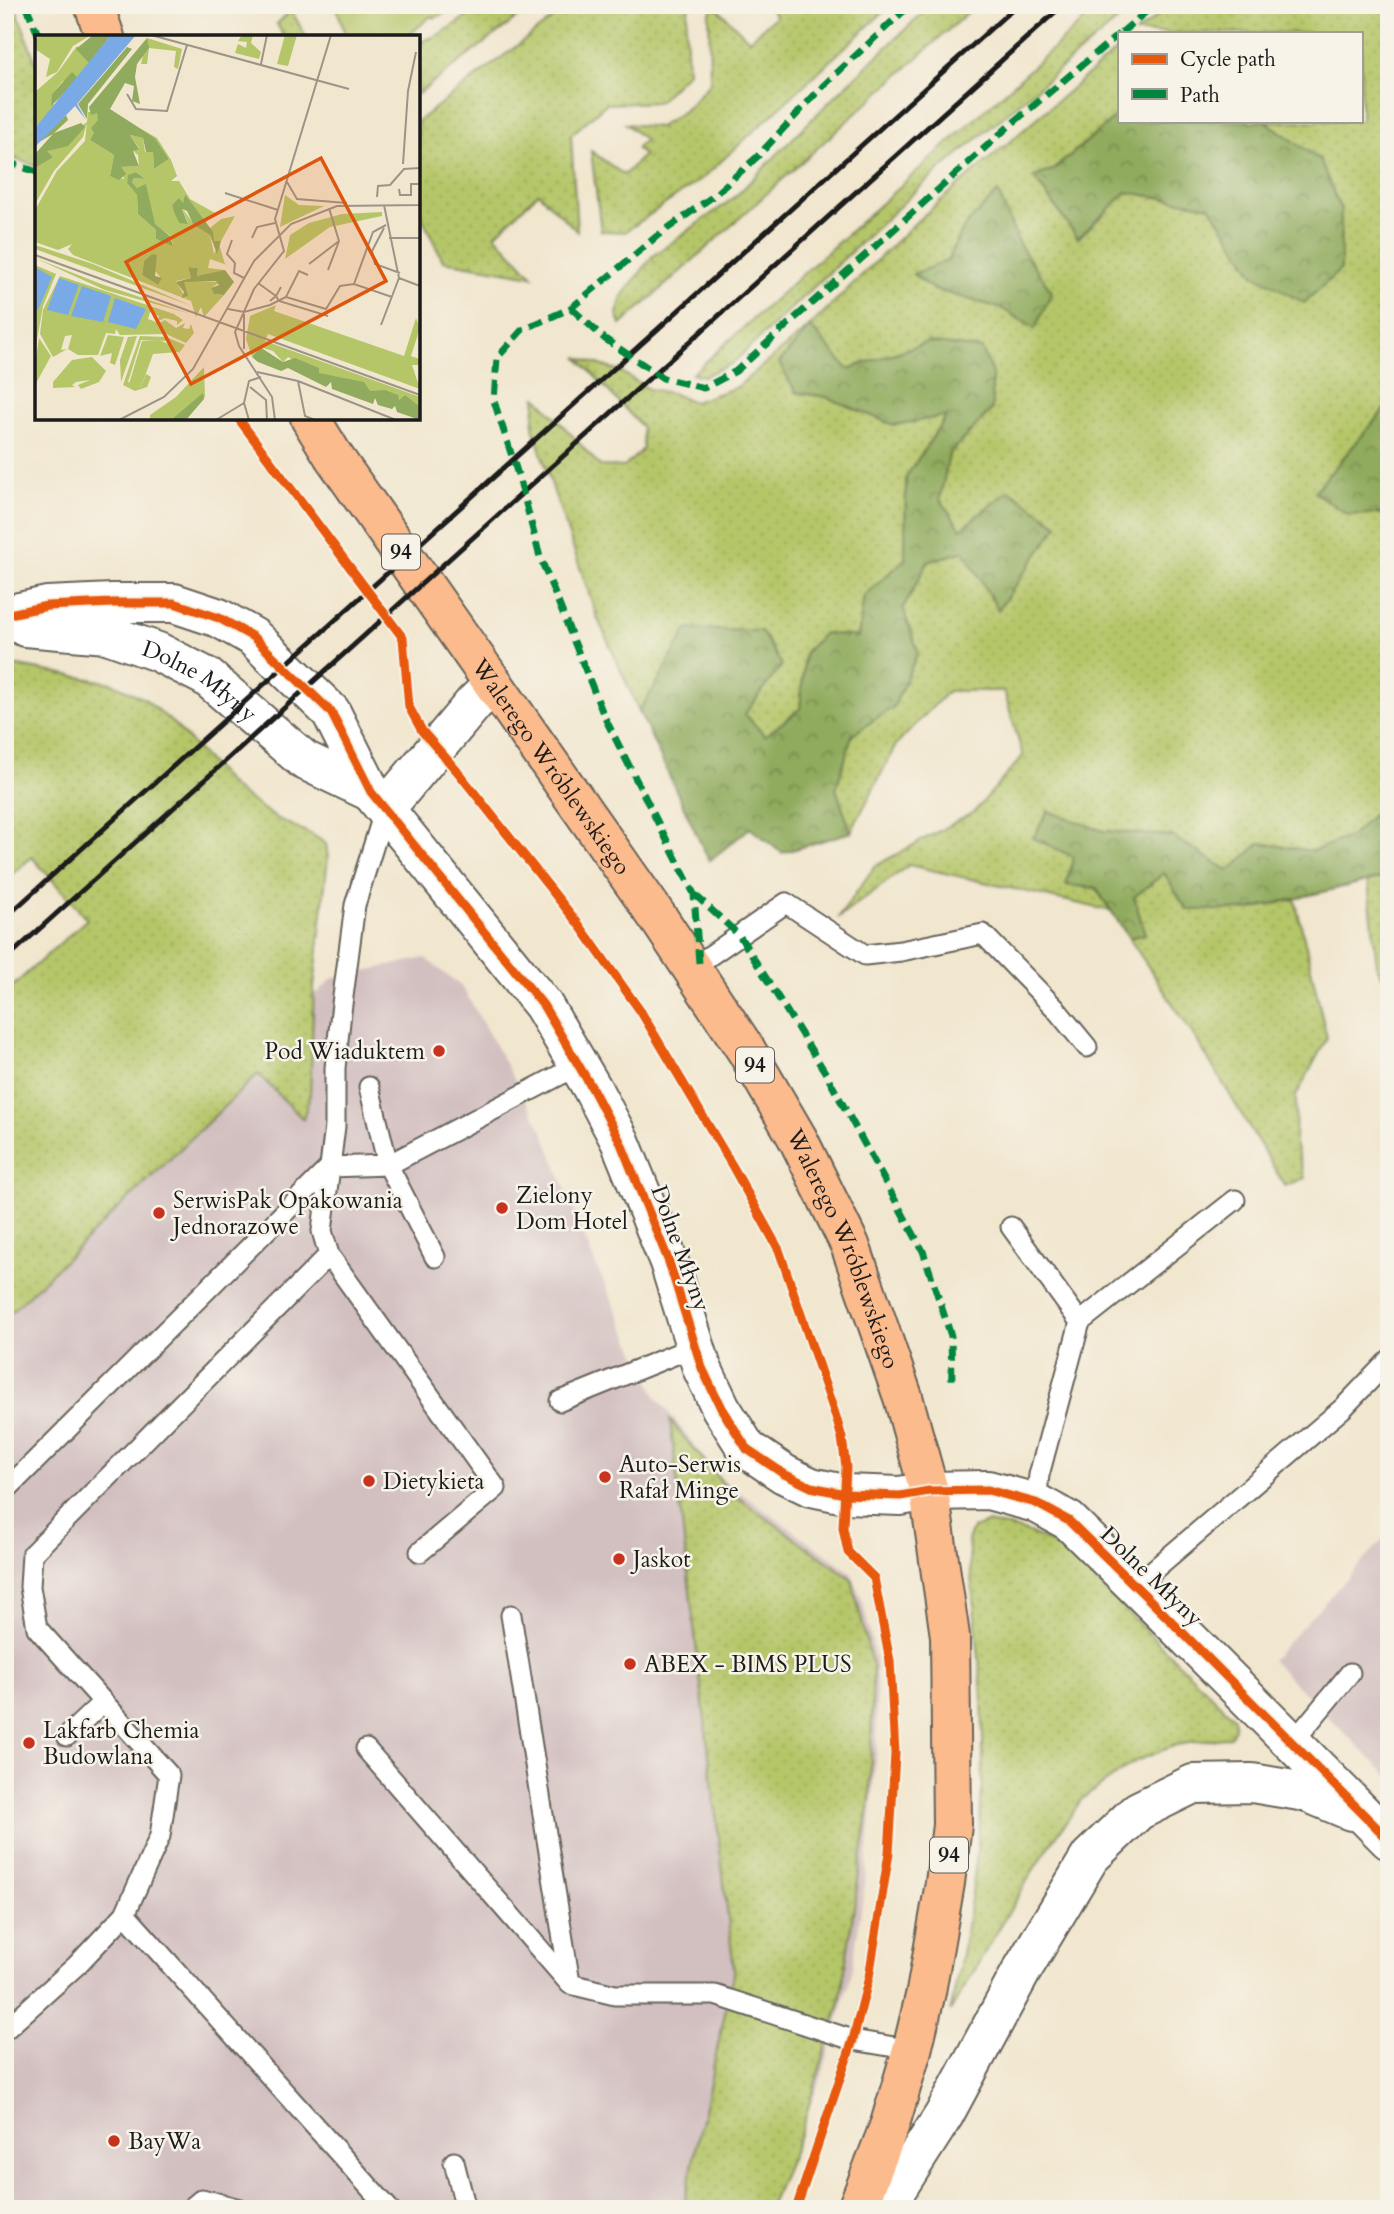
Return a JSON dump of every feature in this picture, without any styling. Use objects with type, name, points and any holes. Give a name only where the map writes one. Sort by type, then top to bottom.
[{"type":"main road","points":[[94,5],[104,35]]},
{"type":"main road","name":"Walerego Wróblewskiego","points":[[311,420],[334,457],[692,968],[746,1050],[798,1139],[850,1245],[899,1383],[929,1491],[950,1636],[952,1825],[926,1992],[912,2050],[890,2124],[857,2209]]},
{"type":"street","name":"Dolne Młyny","points":[[5,615],[47,606],[174,604],[219,618],[253,637],[331,712],[378,800],[543,1005],[620,1141],[669,1262],[702,1368],[721,1408],[747,1449],[784,1474],[811,1487],[845,1494],[900,1496],[929,1491],[988,1490],[1036,1503],[1069,1521],[1377,1828]]},
{"type":"street","name":"Dolne Młyny","points":[[5,625],[107,634],[158,652],[207,677],[304,760],[378,800]]},
{"type":"street","points":[[378,800],[494,684]]},
{"type":"street","points":[[884,2209],[944,2115],[1021,1972],[1090,1857],[1138,1811],[1193,1784],[1252,1783],[1307,1792],[1377,1828]]},
{"type":"lane","points":[[378,800],[355,905],[337,1046],[335,1126],[321,1231],[329,1255],[496,1488],[420,1552]]},
{"type":"lane","points":[[692,968],[786,903],[866,955],[901,951],[983,934],[1055,1008],[1087,1047]]},
{"type":"lane","points":[[5,1491],[330,1167],[388,1165],[579,1065]]},
{"type":"lane","points":[[369,1087],[388,1165],[435,1257]]},
{"type":"lane","points":[[1036,1503],[1039,1475],[1080,1322],[1234,1200]]},
{"type":"lane","points":[[1011,1227],[1080,1322]]},
{"type":"lane","points":[[5,2031],[77,1965],[125,1914],[160,1836],[169,1775],[37,1628],[30,1587],[32,1554],[329,1255]]},
{"type":"lane","points":[[560,1401],[696,1346]]},
{"type":"lane","points":[[1136,1586],[1343,1408],[1389,1360]]},
{"type":"lane","points":[[511,1615],[570,1984]]},
{"type":"lane","points":[[1293,1742],[1350,1673]]},
{"type":"lane","points":[[67,1736],[103,1702]]},
{"type":"lane","points":[[366,1749],[570,1984],[614,1995],[715,1995],[853,2040],[912,2050]]},
{"type":"lane","points":[[125,1914],[389,2209]]},
{"type":"lane","points":[[454,2162],[466,2209]]},
{"type":"lane","points":[[190,2209],[202,2199],[240,2209]]},
{"type":"shaded area","points":[[425,958],[463,988],[542,1129],[591,1254],[656,1396],[721,1479],[851,1572],[863,1602],[876,1660],[877,1745],[865,1884],[851,1975],[822,2076],[768,2209],[5,2209],[5,1288],[333,978]]},
{"type":"shaded area","points":[[1389,1533],[1389,1777],[1271,1660]]},
{"type":"green space","points":[[5,5],[15,5],[35,60],[35,165],[5,156]]},
{"type":"green space","points":[[336,5],[462,5],[435,18],[431,16],[409,35],[347,35]]},
{"type":"green space","points":[[485,5],[534,5],[420,92],[420,42],[438,35]]},
{"type":"green space","points":[[565,5],[689,5],[686,26],[688,72],[658,102],[606,104],[571,135],[577,231],[538,193],[495,235],[533,276],[443,261],[420,213],[420,119],[560,13]]},
{"type":"green space","points":[[714,5],[749,40],[776,16],[770,9],[773,5],[891,5],[704,177],[625,232],[601,231],[591,151],[624,175],[644,155],[636,148],[645,140],[626,124],[659,127],[684,111],[710,83],[709,15]]},
{"type":"green space","points":[[931,5],[976,5],[621,325],[617,314],[622,296],[653,256],[735,197]]},
{"type":"green space","points":[[1101,5],[1136,5],[922,185],[733,363],[704,376],[692,374]]},
{"type":"green space","points":[[1171,5],[1389,5],[1389,404],[1315,491],[1349,515],[1389,513],[1389,798],[1352,836],[1313,851],[1260,843],[1229,871],[1172,836],[1103,831],[1048,811],[1074,857],[1111,911],[909,865],[838,918],[875,866],[974,812],[1023,756],[1004,691],[948,691],[896,745],[851,832],[836,789],[852,735],[894,706],[918,652],[903,609],[928,562],[964,551],[999,609],[1058,525],[1009,490],[961,530],[939,499],[949,454],[992,409],[928,342],[848,369],[796,392],[826,397],[894,425],[947,415],[906,477],[905,559],[864,596],[858,637],[824,633],[805,652],[800,709],[765,736],[744,714],[658,682],[639,711],[597,617],[533,428],[536,396],[600,466],[624,467],[643,449],[642,427],[577,357],[621,372],[649,389],[671,393],[694,402],[737,387],[810,326],[917,221],[1118,49],[1118,115],[1053,170],[1034,178],[1078,238],[1127,192],[1210,206],[1254,274],[1320,160],[1266,122],[1362,122],[1362,32],[1137,32]],"holes":[[[998,192],[1019,244],[1052,292],[1035,328],[1003,309],[933,289],[914,275],[947,261],[964,227]]]},
{"type":"green space","points":[[291,10],[305,35],[283,35],[277,24]]},
{"type":"green space","points":[[1118,115],[1118,122],[1266,122],[1320,160],[1341,210],[1341,269],[1304,303],[1254,274],[1210,206],[1127,192],[1078,238],[1034,177],[1053,170]]},
{"type":"green space","points":[[998,192],[1019,244],[1052,292],[1035,329],[1003,309],[933,289],[913,274],[947,261],[964,227]]},
{"type":"green space","points":[[810,326],[848,369],[928,342],[982,349],[992,373],[992,409],[949,454],[940,499],[961,529],[1009,490],[1058,525],[998,610],[964,551],[928,562],[903,608],[918,652],[894,706],[852,735],[836,789],[851,832],[782,853],[750,828],[709,861],[639,711],[687,629],[761,631],[782,665],[745,714],[765,736],[800,709],[805,653],[824,633],[858,637],[864,596],[905,559],[906,477],[947,416],[894,425],[826,397],[796,392],[779,363]]},
{"type":"green space","points":[[1389,404],[1389,513],[1349,515],[1314,492]]},
{"type":"green space","points":[[5,666],[112,683],[145,699],[176,726],[233,788],[276,818],[326,844],[328,857],[314,987],[310,1096],[303,1119],[258,1074],[5,1318],[5,993],[87,919],[32,857],[5,880]]},
{"type":"green space","points":[[1389,798],[1389,876],[1248,910],[1187,910],[1164,873],[1134,897],[1145,934],[1129,938],[1096,888],[1066,885],[1074,857],[1033,838],[1048,811],[1103,831],[1172,836],[1229,871],[1260,843],[1313,851],[1352,836]]},
{"type":"green space","points":[[1164,873],[1248,910],[1295,899],[1327,1038],[1296,1096],[1295,1144],[1305,1178],[1285,1186],[1196,1039],[1129,938],[1145,934],[1134,897]]},
{"type":"green space","points":[[1389,876],[1389,986],[1377,967],[1368,881]]},
{"type":"green space","points":[[670,1420],[729,1491],[852,1579],[873,1669],[870,1800],[840,2002],[800,2135],[769,2209],[683,2209],[734,1970]]},
{"type":"green space","points":[[987,1523],[1035,1535],[1077,1562],[1234,1718],[1235,1728],[1230,1737],[1176,1745],[1136,1761],[1082,1799],[1034,1869],[950,2012],[964,1945],[981,1810],[981,1691],[968,1540],[973,1528]]},
{"type":"railway","points":[[5,918],[1017,5]]},
{"type":"railway","points":[[5,960],[1063,5]]},
{"type":"marked path","points":[[26,5],[38,35]]},
{"type":"marked path","points":[[699,963],[694,894],[604,716],[540,557],[520,481],[494,401],[497,358],[522,330],[571,308],[657,236],[712,197],[757,157],[824,85],[910,5]]},
{"type":"marked path","points":[[1122,32],[1154,5]]},
{"type":"marked path","points":[[571,308],[605,339],[663,378],[704,388],[736,371],[1008,127],[1118,35]]},
{"type":"marked path","points":[[5,161],[35,171]]},
{"type":"marked path","points":[[694,894],[739,935],[825,1072],[923,1251],[951,1336],[952,1382]]},
{"type":"cycle path","points":[[240,420],[403,638],[409,707],[422,731],[580,926],[641,1012],[779,1250],[836,1417],[846,1467],[843,1528],[848,1552],[874,1578],[890,1661],[895,1754],[889,1853],[869,1977],[853,2040],[796,2209]]},
{"type":"cycle path","points":[[5,615],[47,606],[174,603],[219,618],[253,637],[331,712],[371,792],[543,1005],[620,1141],[669,1262],[702,1368],[721,1408],[747,1449],[784,1474],[811,1487],[845,1494],[900,1496],[929,1491],[988,1490],[1036,1503],[1069,1521],[1389,1840]]},
{"type":"place","name":"Pod Wiaduktem","points":[[439,1051]]},
{"type":"place","name":"Zielony Dom Hotel","points":[[502,1208]]},
{"type":"place","name":"SerwisPak Opakowania Jednorazowe","points":[[159,1213]]},
{"type":"place","name":"Auto-Serwis Rafał Minge","points":[[605,1477]]},
{"type":"place","name":"Dietykieta","points":[[369,1481]]},
{"type":"place","name":"Jaskot","points":[[619,1559]]},
{"type":"place","name":"ABEX - BIMS PLUS","points":[[630,1664]]},
{"type":"place","name":"Lakfarb Chemia Budowlana","points":[[29,1743]]},
{"type":"place","name":"BayWa","points":[[114,2141]]}]
